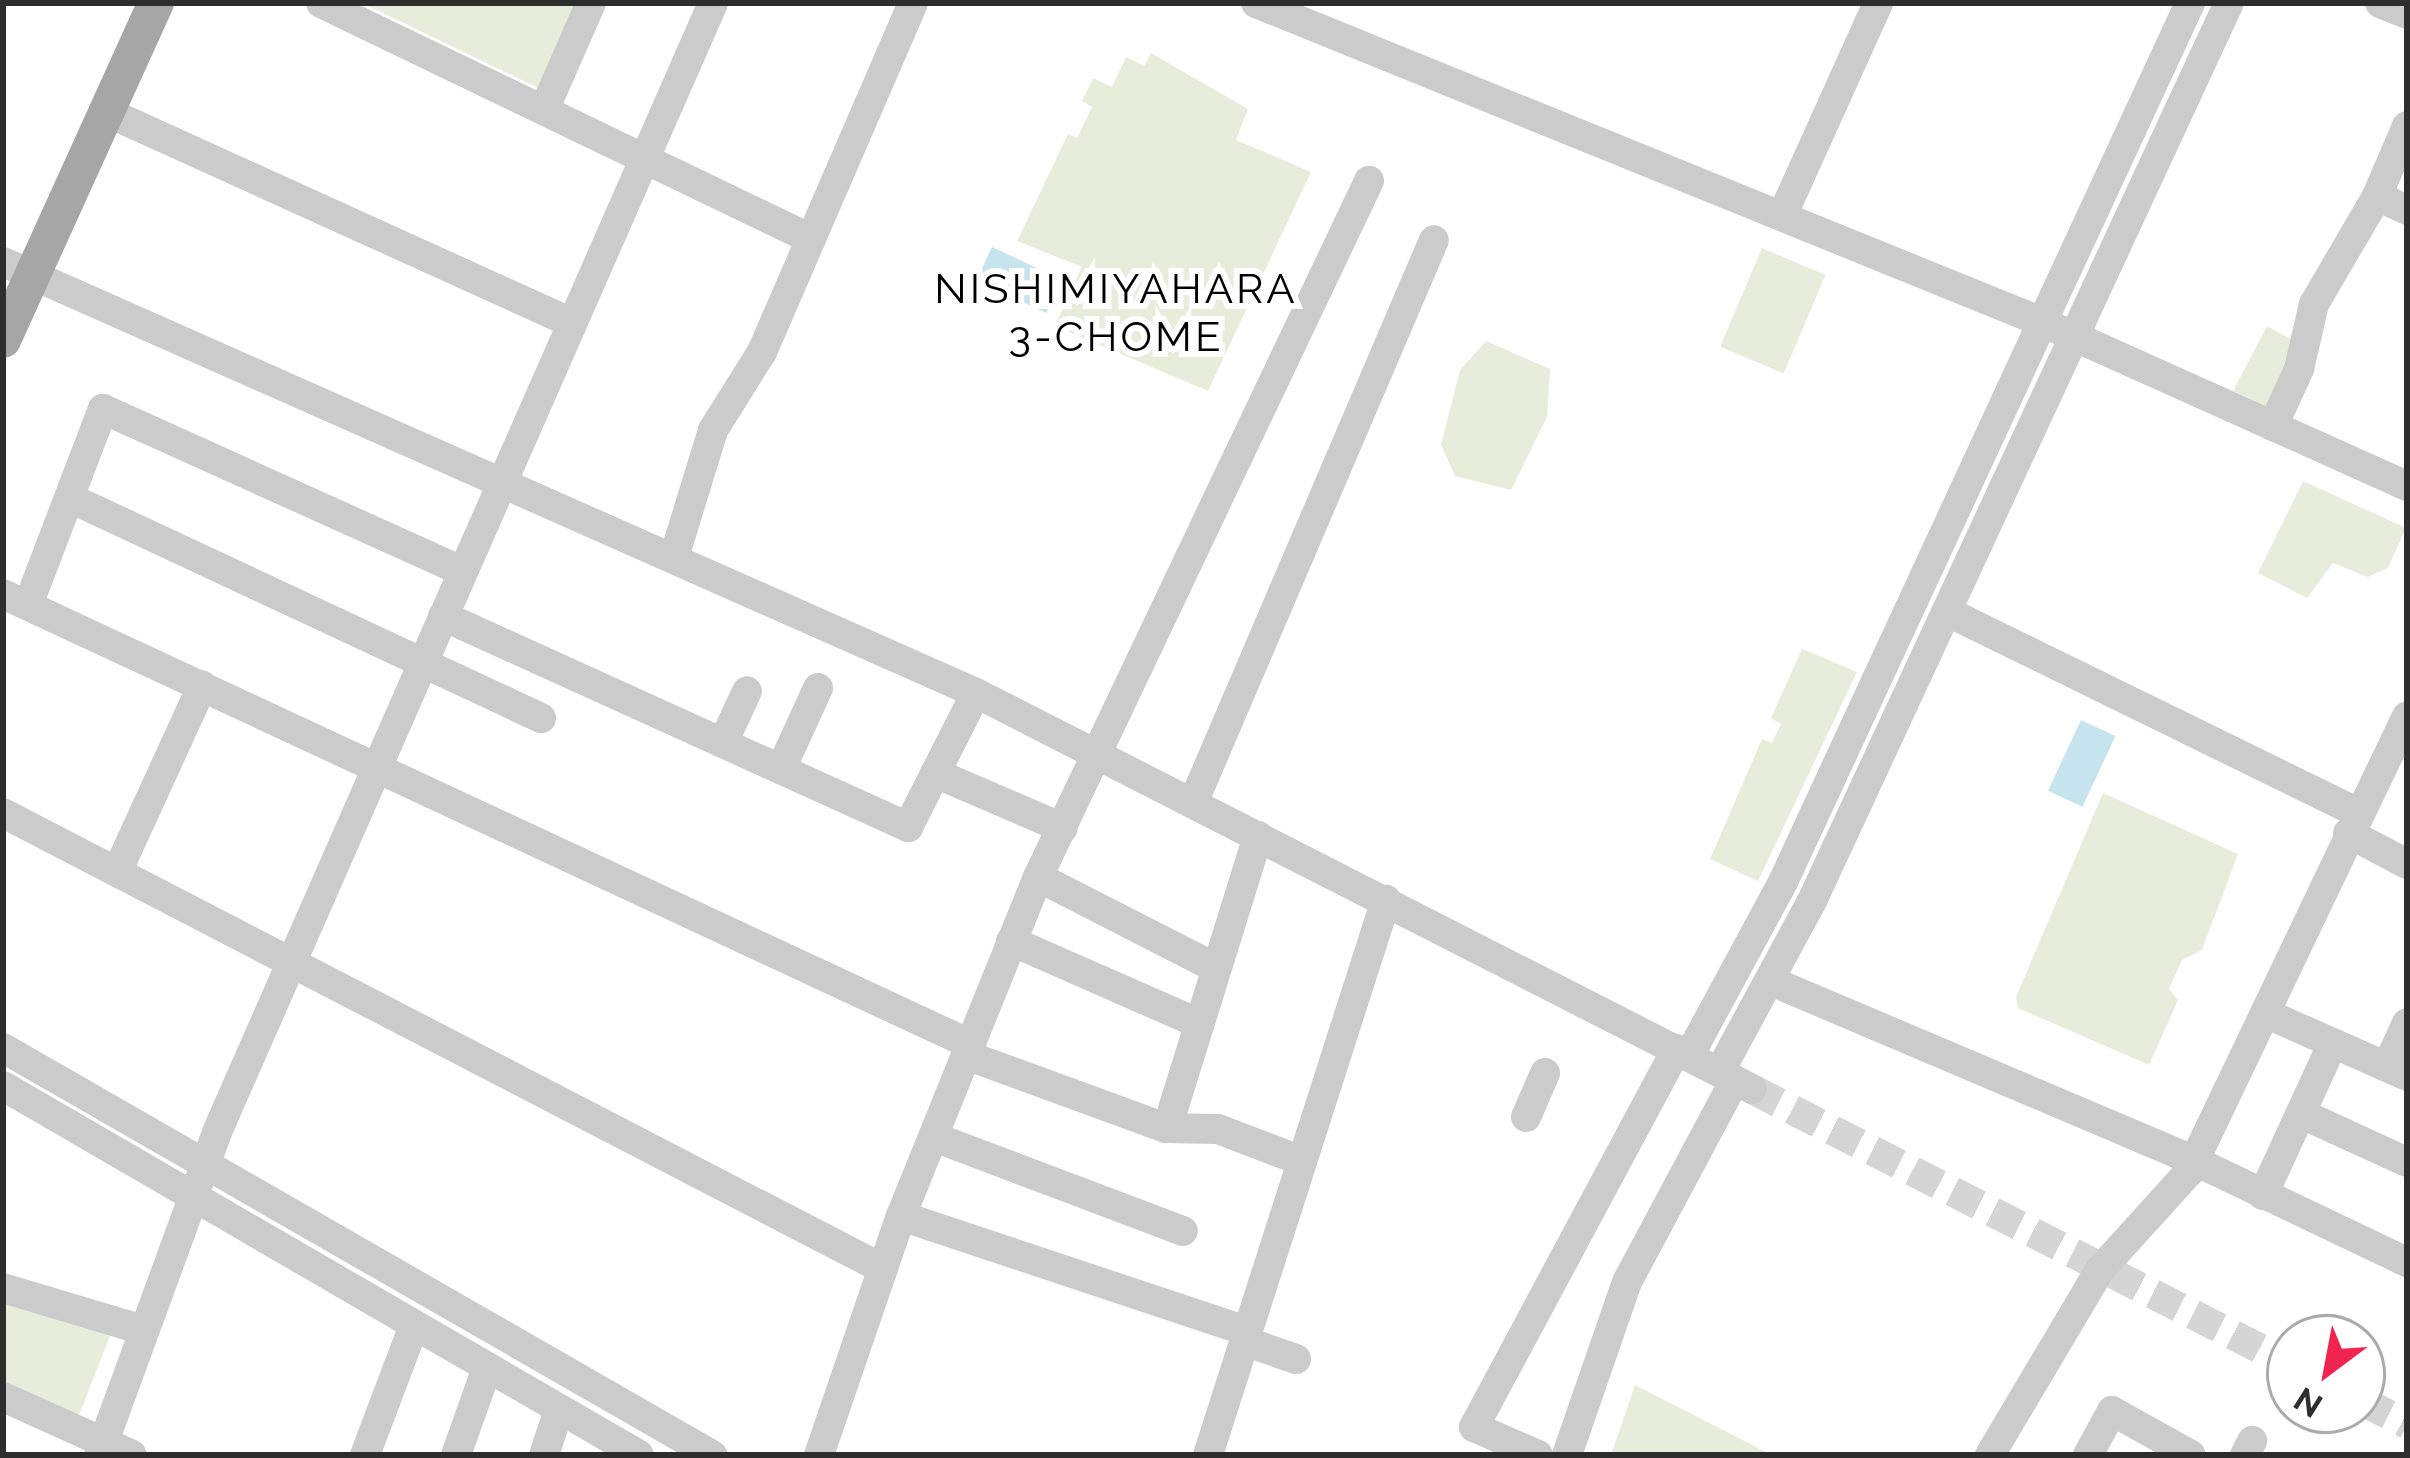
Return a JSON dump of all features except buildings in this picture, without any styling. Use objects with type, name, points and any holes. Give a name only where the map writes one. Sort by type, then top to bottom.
[{"type":"main road","points":[[3,340],[17,268],[107,112],[156,3]]},
{"type":"street","points":[[321,3],[812,239]]},
{"type":"street","points":[[544,110],[591,3]]},
{"type":"street","points":[[3,1397],[112,1451],[143,1330],[203,1165],[713,3]]},
{"type":"street","points":[[674,557],[718,419],[762,352],[913,3]]},
{"type":"street","points":[[1256,3],[2042,322],[2407,486]]},
{"type":"street","points":[[1782,216],[1877,3]]},
{"type":"street","points":[[1538,1455],[1474,1427],[1684,1052],[1742,961],[1918,594],[2190,3]]},
{"type":"street","points":[[1556,1455],[1567,1455],[1627,1282],[1736,1080],[1772,979],[2229,3]]},
{"type":"street","points":[[2380,3],[2407,14]]},
{"type":"street","points":[[107,112],[572,323]]},
{"type":"street","points":[[2273,426],[2299,369],[2314,304],[2377,196],[2407,126]]},
{"type":"street","points":[[819,1455],[901,1216],[1038,877],[1100,756],[1370,181]]},
{"type":"street","points":[[2377,196],[2407,210]]},
{"type":"street","points":[[1193,803],[1434,240]]},
{"type":"street","points":[[17,268],[976,693],[1736,1080]]},
{"type":"street","points":[[462,571],[104,409],[70,498],[10,601],[376,766],[970,1046],[1166,1127],[1218,1129],[1303,1158]]},
{"type":"street","points":[[70,498],[542,718]]},
{"type":"street","points":[[1918,594],[2353,823],[2407,864]]},
{"type":"street","points":[[442,616],[908,827],[976,693]]},
{"type":"street","points":[[117,872],[202,686]]},
{"type":"street","points":[[781,769],[818,688]]},
{"type":"street","points":[[723,743],[747,691]]},
{"type":"street","points":[[1990,1455],[2100,1270],[2195,1161],[2407,716]]},
{"type":"street","points":[[934,773],[1063,828]]},
{"type":"street","points":[[1818,807],[1824,818],[1849,821]]},
{"type":"street","points":[[4,816],[883,1270]]},
{"type":"street","points":[[1173,1109],[1258,836]]},
{"type":"street","points":[[1038,877],[1216,968]]},
{"type":"street","points":[[1213,1454],[1245,1336],[1386,900]]},
{"type":"street","points":[[1011,941],[1200,1024]]},
{"type":"street","points":[[1742,961],[1772,979],[2195,1161],[2407,1262]]},
{"type":"street","points":[[2265,1013],[2397,1071],[2407,1023]]},
{"type":"street","points":[[2263,1195],[2333,1043]]},
{"type":"street","points":[[970,1046],[1173,1109],[1303,1158]]},
{"type":"street","points":[[3,1048],[712,1455]]},
{"type":"street","points":[[1526,1117],[1545,1073]]},
{"type":"street","points":[[3,1086],[639,1455]]},
{"type":"street","points":[[2302,1114],[2407,1162]]},
{"type":"street","points":[[934,1137],[1183,1231]]},
{"type":"street","points":[[901,1216],[1245,1336],[1296,1359]]},
{"type":"street","points":[[3,1288],[143,1330]]},
{"type":"street","points":[[365,1455],[414,1325]]},
{"type":"street","points":[[456,1455],[487,1368]]},
{"type":"street","points":[[544,1455],[560,1409]]},
{"type":"street","points":[[2088,1455],[2112,1411],[2191,1455]]},
{"type":"green space","points":[[362,3],[584,3],[538,88]]},
{"type":"green space","points":[[1151,53],[1248,109],[1236,140],[1311,172],[1208,391],[1055,326],[1082,267],[1017,241],[1068,134],[1077,138],[1092,107],[1082,101],[1093,78],[1112,87],[1126,57],[1144,66]]},
{"type":"green space","points":[[1762,248],[1826,275],[1784,373],[1720,346]]},
{"type":"green space","points":[[2267,326],[2300,344],[2275,410],[2233,391]]},
{"type":"green space","points":[[1486,341],[1550,369],[1547,417],[1511,490],[1455,476],[1441,445],[1460,370]]},
{"type":"green space","points":[[2303,481],[2406,528],[2388,568],[2368,577],[2333,563],[2307,598],[2258,573]]},
{"type":"green space","points":[[1802,649],[1857,672],[1758,881],[1710,859],[1762,739],[1772,743],[1781,724],[1771,718]]},
{"type":"green space","points":[[2103,793],[2238,854],[2202,950],[2182,960],[2169,989],[2178,1000],[2149,1065],[2018,1008],[2016,997]]},
{"type":"green space","points":[[3,1295],[110,1336],[79,1415],[3,1381]]},
{"type":"green space","points":[[1635,1385],[1772,1455],[1611,1455]]},
{"type":"water","points":[[992,247],[1062,280],[1046,313],[976,281]]},
{"type":"water","points":[[2081,720],[2115,736],[2082,807],[2048,791]]},
{"type":"tunnel","points":[[1752,1089],[2266,1352]]},
{"type":"tunnel","points":[[2386,1413],[2407,1424]]},
{"type":"district","name":"NISHIMIYAHARA 3-CHOME","points":[[1116,313]]}]
